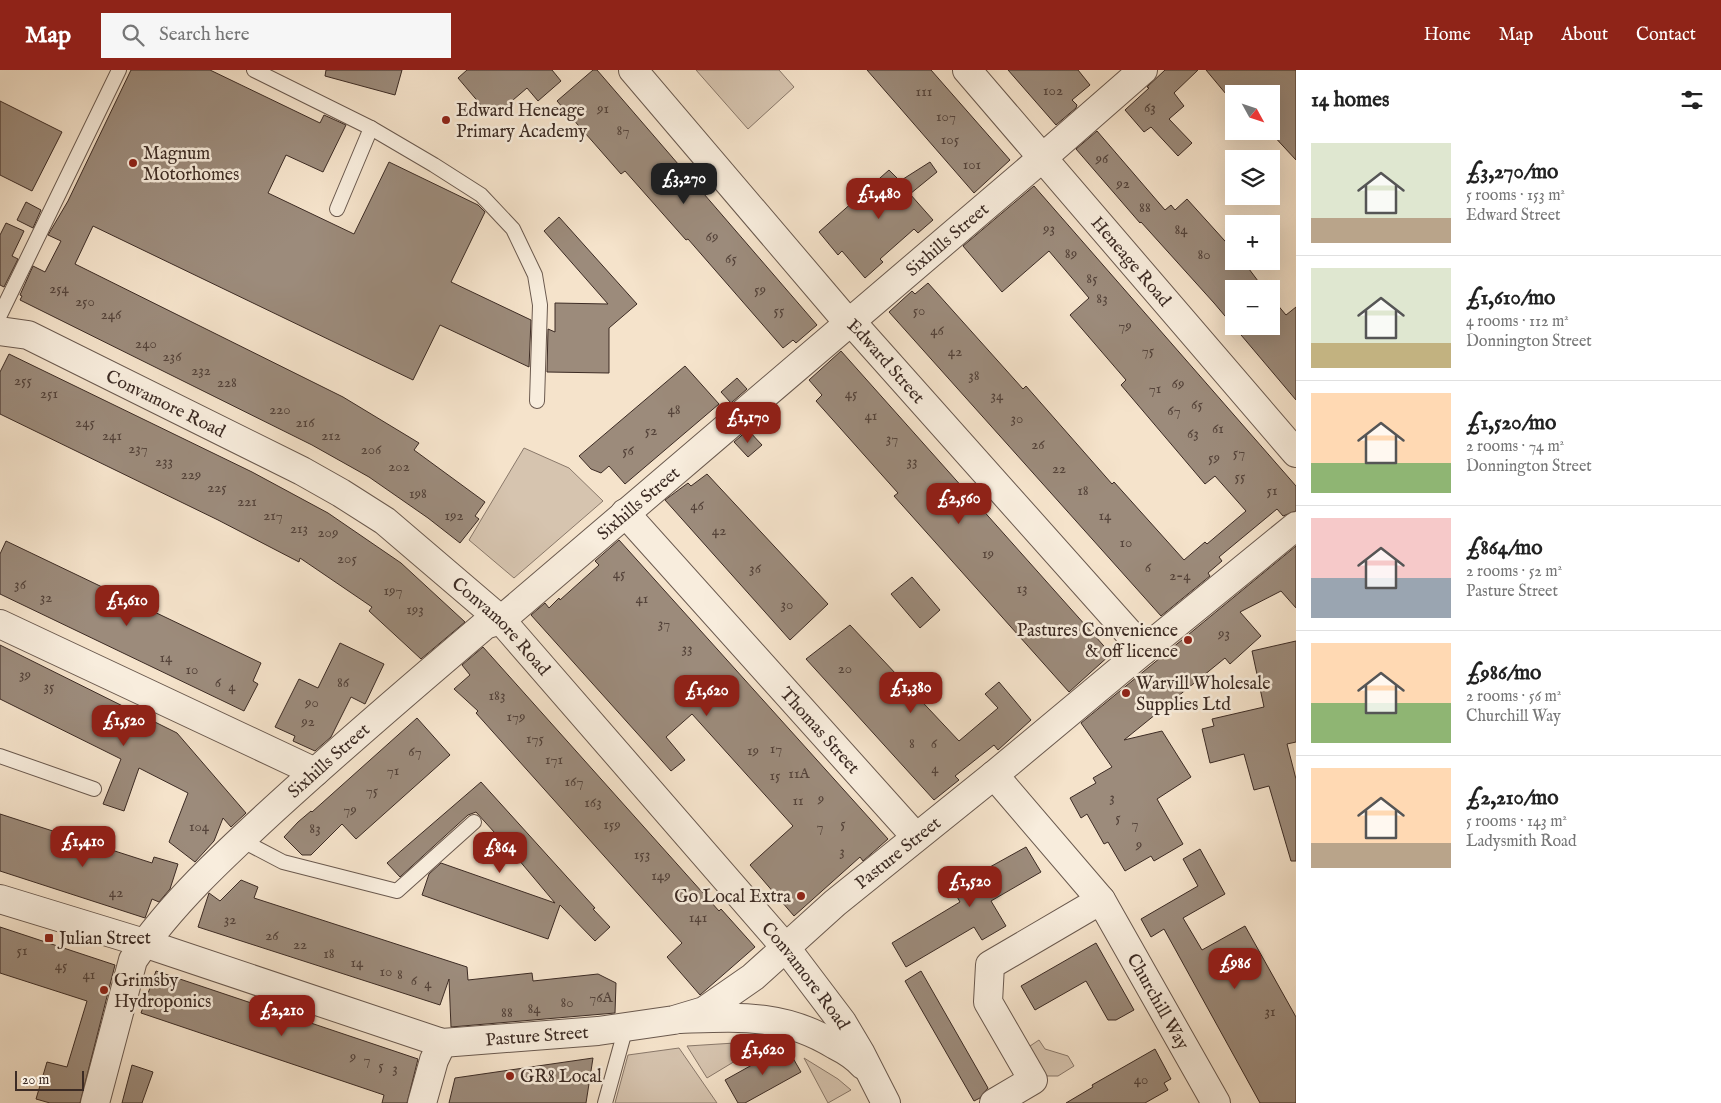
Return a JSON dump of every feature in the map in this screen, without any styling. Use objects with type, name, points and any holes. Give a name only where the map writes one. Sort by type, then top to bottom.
[{"type":"street","name":"Edward Street","points":[[633,70],[834,305],[1144,650]]},
{"type":"street","name":"Heneage Road","points":[[967,70],[1296,453]]},
{"type":"street","name":"Sixhills Street","points":[[144,943],[240,840],[315,772],[485,625],[501,620],[1143,70]]},
{"type":"street","name":"Convamore Road","points":[[0,331],[28,335],[302,471],[341,493],[385,521],[501,620],[786,948],[842,1022],[886,1103]]},
{"type":"street","name":"Thomas Street","points":[[625,513],[916,837]]},
{"type":"street","name":"Pasture Street","points":[[442,1043],[598,1031],[674,1020],[704,1011],[753,978],[835,903],[994,775],[1296,526]]},
{"type":"street","points":[[0,624],[315,772]]},
{"type":"street","name":"Churchill Way","points":[[994,775],[1101,900],[1216,1103]]},
{"type":"street","points":[[0,899],[144,943],[442,1043],[434,1060],[422,1103]]},
{"type":"street","points":[[994,1103],[1033,1080],[988,1002],[990,965],[1101,900]]},
{"type":"street","points":[[95,1103],[129,970],[144,943]]},
{"type":"street","name":"Convamore Road","points":[[674,1020],[741,1017],[763,1019],[791,1025],[811,1032],[848,1052],[859,1061],[873,1078]]},
{"type":"lane","points":[[0,315],[119,70]]},
{"type":"lane","points":[[254,70],[371,128],[481,195],[513,229],[535,276],[540,305],[537,401]]},
{"type":"lane","points":[[336,208],[371,128]]},
{"type":"lane","points":[[0,756],[94,789]]},
{"type":"lane","points":[[240,840],[283,862],[396,891],[474,822]]},
{"type":"lane","points":[[605,1103],[626,1027]]},
{"type":"shaded area","points":[[696,70],[779,70],[794,87],[748,129]]},
{"type":"shaded area","points":[[524,448],[569,468],[603,501],[514,578],[469,540]]},
{"type":"shaded area","points":[[1039,1040],[1045,1049],[1068,1056],[1074,1066],[1058,1076],[1045,1076],[1024,1050]]},
{"type":"shaded area","points":[[752,1043],[760,1046],[707,1078],[687,1046]]},
{"type":"shaded area","points":[[679,1048],[717,1103],[615,1103],[628,1055]]},
{"type":"shaded area","points":[[804,1058],[838,1079],[851,1090],[828,1103]]},
{"type":"building","points":[[131,70],[210,70],[320,123],[324,115],[346,125],[323,172],[286,155],[268,193],[354,234],[389,162],[478,205],[485,212],[451,282],[531,320],[529,367],[440,325],[413,380],[93,226],[75,264],[343,397],[419,443],[414,450],[485,502],[475,516],[479,519],[460,543],[369,477],[312,445],[20,300],[22,296],[20,295],[33,266],[45,272],[61,241],[48,235],[68,201]]},
{"type":"building","points":[[326,70],[402,70],[395,95],[325,76]]},
{"type":"building","points":[[467,70],[552,70],[561,81],[538,101],[527,88],[492,118],[458,78]]},
{"type":"building","points":[[593,70],[597,70],[817,325],[796,343],[793,340],[783,348],[688,239],[686,240],[625,171],[621,174],[557,101]]},
{"type":"building","points":[[867,70],[931,70],[1010,160],[974,193]]},
{"type":"building","points":[[1008,70],[1078,70],[1090,85],[1072,100],[1077,105],[1076,108],[1056,125]]},
{"type":"building","points":[[1165,70],[1198,70],[1174,93],[1184,106],[1169,119],[1192,143],[1178,156],[1151,127],[1144,132],[1125,110]]},
{"type":"building","points":[[1206,70],[1296,70],[1296,160],[1277,140],[1280,140],[1280,85],[1225,85],[1225,93]]},
{"type":"building","points":[[0,101],[62,132],[32,191],[0,175]]},
{"type":"building","points":[[1097,131],[1165,210],[1171,205],[1175,210],[1187,199],[1225,241],[1225,270],[1250,270],[1257,280],[1225,280],[1225,316],[1140,223],[1076,149]]},
{"type":"building","points":[[930,162],[937,172],[910,194],[933,220],[918,233],[914,229],[880,259],[883,262],[865,278],[842,251],[838,255],[819,232],[889,170],[900,181]]},
{"type":"building","points":[[1034,186],[1296,486],[1296,511],[1283,516],[1277,509],[1219,557],[1222,561],[1208,573],[1210,576],[1161,616],[889,312],[912,291],[915,294],[928,283],[1023,389],[1026,386],[1112,484],[1114,482],[1184,560],[1205,542],[1207,544],[1246,511],[1215,476],[1205,484],[1121,385],[1126,380],[1070,315],[1089,298],[1049,251],[1002,292],[963,246]]},
{"type":"building","points":[[26,202],[41,210],[33,228],[17,220]]},
{"type":"building","points":[[559,217],[637,304],[609,328],[609,373],[547,372],[548,329],[555,332],[555,303],[608,304],[544,231]]},
{"type":"building","points":[[6,223],[24,231],[12,256],[18,259],[4,287],[0,285],[0,235]]},
{"type":"building","points":[[1296,307],[1296,400],[1241,335],[1280,335],[1280,308],[1286,315]]},
{"type":"building","points":[[841,351],[1111,654],[1069,692],[894,496],[898,493],[816,401],[822,395],[809,380]]},
{"type":"building","points":[[9,354],[252,472],[328,513],[401,563],[465,622],[421,659],[369,611],[372,607],[300,558],[299,562],[218,520],[0,414],[0,372]]},
{"type":"building","points":[[685,366],[719,404],[625,484],[609,466],[601,473],[591,469],[579,456]]},
{"type":"building","points":[[737,378],[747,389],[731,403],[721,392]]},
{"type":"building","points":[[768,412],[771,416],[771,423],[759,434],[752,426]]},
{"type":"building","points":[[748,430],[762,445],[748,457],[734,442]]},
{"type":"building","points":[[707,474],[828,604],[790,640],[665,500],[688,483],[691,486]]},
{"type":"building","points":[[619,540],[888,839],[863,861],[860,857],[794,916],[750,865],[793,826],[692,714],[666,737],[685,760],[671,771],[531,615],[545,603],[549,608],[559,598],[560,600],[599,565],[595,561]]},
{"type":"building","points":[[6,541],[261,663],[253,681],[258,684],[244,711],[0,594],[0,554]]},
{"type":"building","points":[[1296,546],[1296,608],[1281,591],[1240,612],[1261,636],[1230,664],[1225,658],[1124,740],[1162,731],[1191,777],[1157,799],[1183,844],[1154,861],[1151,856],[1125,871],[1108,842],[1104,844],[1087,814],[1081,818],[1070,798],[1096,783],[1093,778],[1112,767],[1081,723]]},
{"type":"building","points":[[912,577],[940,610],[920,628],[891,594]]},
{"type":"building","points":[[850,625],[959,741],[998,708],[985,694],[999,682],[1031,720],[998,750],[994,745],[955,776],[959,780],[934,800],[806,659]]},
{"type":"building","points":[[1296,641],[1296,742],[1287,744],[1296,779],[1296,861],[1291,861],[1269,786],[1254,790],[1244,754],[1210,763],[1202,729],[1214,726],[1212,719],[1264,707],[1252,651]]},
{"type":"building","points":[[340,643],[384,664],[365,704],[351,697],[331,737],[315,751],[293,741],[295,736],[275,727],[299,679],[318,688]]},
{"type":"building","points":[[0,645],[177,733],[246,813],[231,827],[223,818],[214,841],[195,862],[169,842],[188,793],[139,768],[124,811],[103,804],[121,759],[0,699]]},
{"type":"building","points":[[483,647],[719,911],[721,909],[755,947],[700,995],[667,957],[682,943],[476,713],[478,711],[454,689],[470,675],[462,665]]},
{"type":"building","points":[[417,718],[450,755],[356,839],[342,824],[311,855],[302,855],[284,837],[298,822],[312,812]]},
{"type":"building","points":[[481,782],[610,927],[595,941],[560,905],[548,939],[422,895],[429,874],[441,863],[555,903],[476,812],[468,815],[400,877],[387,863]]},
{"type":"building","points":[[0,814],[152,863],[154,857],[178,864],[170,889],[159,902],[152,899],[145,918],[0,871]]},
{"type":"building","points":[[1026,847],[1041,872],[991,901],[1006,926],[982,940],[974,927],[906,967],[892,943],[960,902],[952,888]]},
{"type":"building","points":[[1200,849],[1225,894],[1183,918],[1202,950],[1245,926],[1296,1017],[1296,1103],[1260,1103],[1164,929],[1151,937],[1141,919],[1198,886],[1183,859]]},
{"type":"building","points":[[241,880],[258,887],[254,898],[467,967],[468,980],[532,973],[533,981],[598,974],[616,983],[615,1013],[451,1027],[449,979],[440,1005],[198,927],[209,893],[220,901]]},
{"type":"building","points":[[0,927],[115,965],[80,1103],[50,1103],[36,1099],[47,1062],[67,1067],[87,1001],[0,973]]},
{"type":"building","points":[[1096,943],[1134,1010],[1116,1020],[1108,1020],[1086,981],[1035,1010],[1021,986]]},
{"type":"building","points":[[156,971],[418,1059],[407,1103],[382,1103],[384,1095],[141,1013]]},
{"type":"building","points":[[921,971],[988,1088],[980,1098],[974,1101],[905,981]]},
{"type":"building","points":[[786,1046],[801,1072],[745,1103],[738,1103],[725,1080]]},
{"type":"building","points":[[1155,1049],[1171,1079],[1164,1083],[1168,1090],[1145,1103],[1066,1103],[1093,1087],[1092,1085]]},
{"type":"building","points":[[593,1058],[586,1103],[449,1103],[455,1078]]},
{"type":"building","points":[[132,1065],[153,1072],[142,1103],[122,1103]]},
{"type":"place","name":"Edward Heneage Primary Academy","points":[[446,120]]},
{"type":"place","name":"Magnum Motorhomes","points":[[133,163]]},
{"type":"place","name":"Pastures Convenience & off licence","points":[[1188,640]]},
{"type":"place","name":"Warvill Wholesale Supplies Ltd","points":[[1126,693]]},
{"type":"place","name":"Go Local Extra","points":[[801,896]]},
{"type":"place","name":"Julian Street","points":[[49,938]]},
{"type":"place","name":"Grimsby Hydroponics","points":[[104,990]]},
{"type":"place","name":"GR8 Local","points":[[510,1076]]}]
